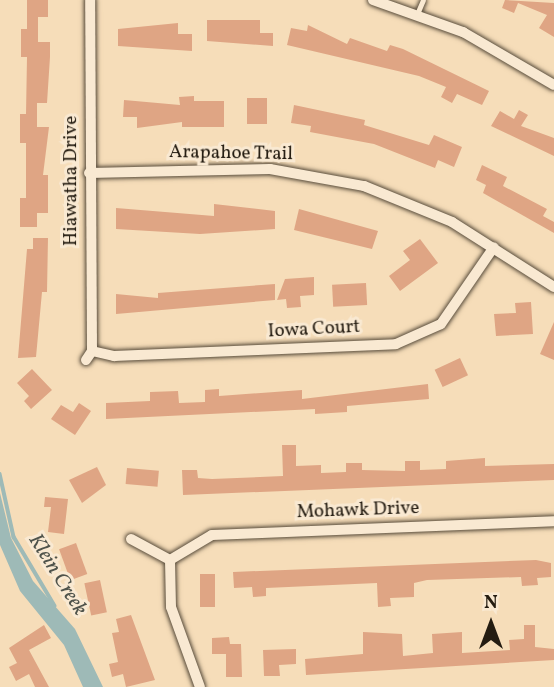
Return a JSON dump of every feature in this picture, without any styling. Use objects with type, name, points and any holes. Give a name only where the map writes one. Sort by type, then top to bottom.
[{"type":"street","name":"Hiawatha Drive","points":[[89,355],[90,0]]},
{"type":"street","points":[[373,0],[417,14],[482,41],[554,85]]},
{"type":"street","name":"Arapahoe Trail","points":[[89,173],[225,167],[316,175],[408,201],[494,247],[554,287]]},
{"type":"street","name":"Iowa Court","points":[[89,355],[396,344],[440,324],[494,247]]},
{"type":"street","name":"Mohawk Drive","points":[[170,560],[212,535],[554,521]]},
{"type":"street","points":[[131,539],[170,560],[171,607],[200,687]]},
{"type":"lane","points":[[417,14],[423,0]]},
{"type":"water","points":[[0,493],[11,538],[33,581],[75,629],[103,687],[83,687],[64,645],[20,591],[0,545]]},
{"type":"building","points":[[27,0],[48,0],[48,17],[38,17],[38,42],[50,42],[47,103],[37,103],[37,127],[49,127],[43,175],[48,175],[48,213],[37,213],[37,227],[20,227],[20,198],[26,198],[26,143],[20,143],[20,114],[26,114],[27,57],[21,57],[21,29],[27,29]]},
{"type":"building","points":[[505,0],[554,3],[554,37],[539,28],[547,15],[518,3],[514,13],[502,8]]},
{"type":"building","points":[[207,20],[260,20],[260,33],[273,33],[273,46],[207,41]]},
{"type":"building","points":[[178,23],[178,34],[192,34],[192,51],[118,46],[118,29]]},
{"type":"building","points":[[308,25],[347,44],[350,38],[387,51],[390,45],[403,49],[489,91],[482,105],[457,94],[452,103],[441,97],[446,87],[419,76],[287,45],[291,28],[307,31]]},
{"type":"building","points":[[194,96],[194,101],[224,101],[224,127],[182,127],[182,122],[137,128],[137,117],[123,117],[124,100],[180,105],[179,97]]},
{"type":"building","points":[[247,98],[267,98],[267,124],[247,124]]},
{"type":"building","points":[[294,105],[365,120],[364,125],[429,145],[434,135],[462,147],[454,167],[438,160],[435,168],[374,144],[310,132],[311,126],[291,123]]},
{"type":"building","points":[[519,110],[528,115],[521,126],[554,138],[554,156],[491,126],[500,111],[514,119]]},
{"type":"building","points":[[482,165],[507,177],[503,186],[547,209],[543,216],[554,222],[554,233],[483,193],[486,185],[476,180]]},
{"type":"building","points":[[214,204],[275,211],[275,229],[200,234],[116,229],[116,208],[214,216]]},
{"type":"building","points":[[299,209],[378,231],[372,249],[294,230]]},
{"type":"building","points":[[33,238],[48,238],[47,292],[42,292],[36,357],[18,358],[27,249],[33,249]]},
{"type":"building","points":[[420,239],[438,263],[400,291],[389,276],[410,260],[403,251]]},
{"type":"building","points":[[314,277],[314,295],[300,296],[301,307],[287,308],[286,299],[277,300],[285,279]]},
{"type":"building","points":[[366,283],[367,305],[333,307],[332,285]]},
{"type":"building","points":[[275,284],[275,300],[116,314],[116,294],[158,298],[158,293]]},
{"type":"building","points":[[531,302],[533,334],[496,336],[494,314],[516,313],[515,303]]},
{"type":"building","points":[[554,322],[554,360],[540,354]]},
{"type":"building","points":[[460,358],[468,375],[443,387],[435,370]]},
{"type":"building","points":[[32,369],[52,390],[31,409],[24,401],[29,396],[17,383]]},
{"type":"building","points":[[428,384],[429,399],[347,406],[347,412],[315,414],[315,409],[106,419],[106,403],[150,401],[150,392],[178,391],[179,403],[205,402],[205,390],[219,389],[219,396],[302,390],[302,399]]},
{"type":"building","points":[[79,403],[91,411],[75,435],[51,419],[61,405],[73,412]]},
{"type":"building","points":[[282,445],[296,445],[296,466],[321,465],[321,473],[346,472],[346,463],[362,463],[362,470],[405,471],[405,461],[420,461],[420,470],[446,469],[446,461],[485,458],[485,466],[554,464],[554,480],[183,495],[182,470],[197,470],[198,478],[212,479],[283,476]]},
{"type":"building","points":[[97,467],[106,485],[82,503],[69,480]]},
{"type":"building","points":[[127,468],[159,471],[157,487],[126,484]]},
{"type":"building","points":[[45,497],[68,499],[64,534],[48,532],[51,507],[44,507]]},
{"type":"building","points":[[76,543],[87,574],[70,580],[59,549]]},
{"type":"building","points":[[536,560],[551,563],[551,577],[537,578],[538,585],[522,586],[521,577],[427,580],[414,583],[414,597],[390,598],[391,606],[378,607],[377,583],[266,588],[266,596],[253,597],[252,587],[234,588],[233,572]]},
{"type":"building","points":[[200,574],[215,574],[215,607],[200,607]]},
{"type":"building","points":[[100,580],[107,612],[91,616],[84,583]]},
{"type":"building","points":[[131,615],[155,680],[126,687],[123,674],[112,677],[109,664],[118,662],[112,633],[119,632],[116,619]]},
{"type":"building","points":[[44,625],[51,638],[29,650],[49,687],[35,687],[29,674],[16,681],[9,667],[17,663],[9,648]]},
{"type":"building","points":[[524,625],[535,625],[535,647],[554,649],[554,660],[306,675],[305,659],[363,654],[363,632],[402,634],[403,656],[433,653],[432,634],[462,632],[462,653],[510,650],[509,640],[524,639]]},
{"type":"building","points":[[229,637],[230,644],[241,644],[242,677],[226,677],[226,654],[212,654],[212,638]]},
{"type":"building","points":[[296,649],[296,664],[279,665],[280,676],[264,676],[263,650]]},
{"type":"waterway","name":"Klein Creek","points":[[0,474],[14,537],[55,606]]}]
